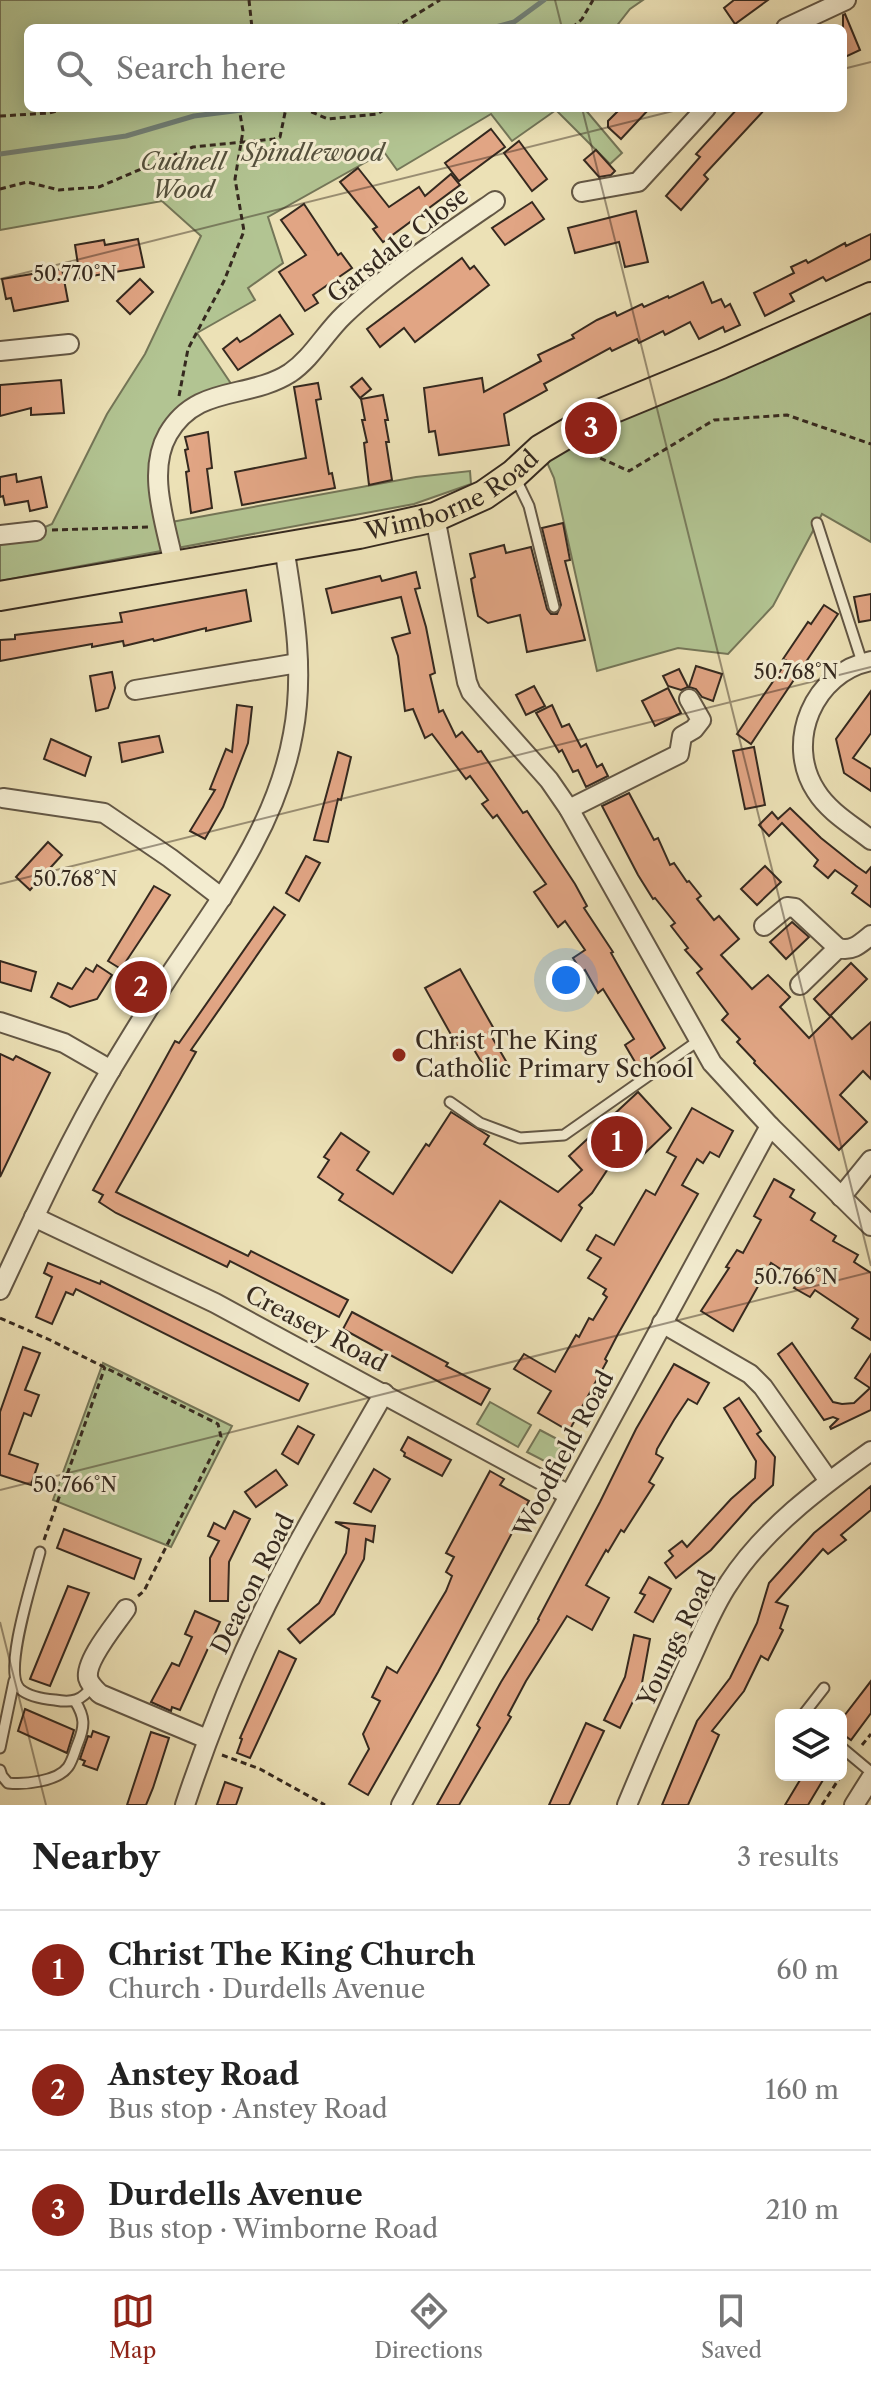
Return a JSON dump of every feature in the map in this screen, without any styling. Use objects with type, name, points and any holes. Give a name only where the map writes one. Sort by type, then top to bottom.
[{"type":"main road","name":"Wimborne Road","points":[[0,596],[359,534],[435,517],[484,495],[555,439],[602,413],[871,297]]},
{"type":"street","points":[[795,24],[846,0]]},
{"type":"street","points":[[582,192],[638,182],[702,112]]},
{"type":"street","name":"Garsdale Close","points":[[174,565],[157,473],[160,455],[180,417],[196,404],[216,395],[272,383],[292,371],[344,314],[495,201]]},
{"type":"street","points":[[0,351],[69,344]]},
{"type":"street","points":[[435,517],[471,692],[549,780],[569,809],[712,1063],[770,1126],[871,1226]]},
{"type":"street","points":[[0,535],[36,531]]},
{"type":"street","points":[[0,1290],[34,1217],[111,1070],[245,861],[271,808],[293,733],[298,663],[297,633],[284,547]]},
{"type":"street","points":[[866,662],[835,678],[822,690],[809,710],[803,732],[804,753],[816,791],[830,809],[871,840]]},
{"type":"street","points":[[135,690],[298,663]]},
{"type":"street","points":[[569,809],[679,754],[682,736],[701,720],[689,699]]},
{"type":"street","points":[[3,798],[104,813],[222,898]]},
{"type":"street","points":[[764,926],[787,907],[795,908],[838,948],[856,947],[871,935]]},
{"type":"street","points":[[800,985],[838,948]]},
{"type":"street","points":[[0,1022],[64,1043],[111,1070]]},
{"type":"street","name":"Woodfield Road","points":[[401,1805],[770,1126]]},
{"type":"street","points":[[841,1197],[871,1160]]},
{"type":"street","name":"Creasey Road","points":[[34,1217],[215,1303],[569,1495]]},
{"type":"street","points":[[662,1323],[750,1374],[763,1387],[829,1481]]},
{"type":"street","name":"Deacon Road","points":[[185,1805],[205,1743],[289,1559],[384,1393]]},
{"type":"street","name":"Youngs Road","points":[[627,1805],[671,1701],[729,1582],[763,1541],[829,1481],[871,1451]]},
{"type":"street","points":[[126,1609],[90,1666],[88,1677],[92,1686],[100,1694],[205,1743]]},
{"type":"street","points":[[854,1805],[871,1778]]},
{"type":"lane","points":[[514,474],[529,506],[554,607]]},
{"type":"lane","points":[[817,523],[866,662]]},
{"type":"lane","points":[[450,1102],[480,1123],[520,1138],[564,1135],[698,1041]]},
{"type":"lane","points":[[0,1748],[14,1681],[16,1646],[40,1552]]},
{"type":"lane","points":[[14,1681],[21,1690],[39,1698],[75,1701],[85,1696],[92,1686]]},
{"type":"lane","points":[[808,1709],[824,1688]]},
{"type":"lane","points":[[0,1770],[8,1783],[19,1785],[62,1773],[70,1765],[85,1725],[75,1701]]},
{"type":"lane","points":[[847,1752],[871,1772]]},
{"type":"path","points":[[249,0],[252,24]]},
{"type":"path","points":[[401,24],[440,0]]},
{"type":"path","points":[[576,24],[593,0]]},
{"type":"path","points":[[0,116],[53,112]]},
{"type":"path","points":[[173,427],[188,349],[224,281],[244,231],[235,179],[242,141],[240,112]]},
{"type":"path","points":[[0,189],[27,182],[59,190],[99,187],[193,147],[280,137],[285,112]]},
{"type":"path","points":[[311,112],[328,119],[380,112]]},
{"type":"path","points":[[555,439],[629,471],[714,420],[787,415],[871,444]]},
{"type":"path","points":[[36,531],[166,527]]},
{"type":"path","points":[[0,1318],[218,1424],[221,1437],[144,1591],[126,1609]]},
{"type":"path","points":[[40,1552],[105,1367]]},
{"type":"path","points":[[205,1743],[325,1805]]},
{"type":"green space","points":[[0,0],[643,0],[630,9],[618,24],[24,24],[24,112],[553,112],[512,141],[491,114],[397,170],[384,152],[268,217],[283,263],[248,288],[255,300],[197,333],[236,391],[216,395],[167,435],[166,523],[416,477],[470,471],[471,484],[414,504],[0,581],[0,535],[36,531],[52,524],[107,414],[145,354],[201,236],[162,201],[0,230]]},
{"type":"green space","points":[[558,112],[587,112],[622,153],[610,164]]},
{"type":"green space","points":[[871,297],[871,542],[822,514],[773,606],[728,654],[678,648],[597,671],[554,478],[541,449]]},
{"type":"green space","points":[[103,1363],[232,1426],[171,1547],[53,1500]]},
{"type":"green space","points":[[490,1402],[531,1425],[518,1447],[477,1424]]},
{"type":"green space","points":[[540,1430],[576,1449],[570,1460],[554,1466],[527,1452]]},
{"type":"building","points":[[734,0],[768,0],[735,24],[724,8]]},
{"type":"building","points":[[843,15],[860,50],[847,56],[847,24],[843,24]]},
{"type":"building","points":[[617,112],[646,112],[621,139],[608,127],[608,121]]},
{"type":"building","points":[[734,112],[762,112],[704,175],[708,179],[681,210],[666,196],[700,157],[696,154]]},
{"type":"building","points":[[491,129],[505,147],[459,181],[445,163]]},
{"type":"building","points":[[519,141],[547,179],[532,191],[504,153]]},
{"type":"building","points":[[596,150],[615,171],[611,175],[599,177],[584,160]]},
{"type":"building","points":[[358,168],[389,207],[419,187],[425,196],[451,174],[460,185],[383,242],[373,229],[377,227],[340,182]]},
{"type":"building","points":[[532,202],[544,219],[505,245],[492,228]]},
{"type":"building","points":[[304,204],[338,255],[341,253],[352,268],[313,295],[318,303],[305,311],[279,272],[306,255],[281,220]]},
{"type":"building","points":[[636,211],[648,262],[625,267],[619,242],[575,253],[568,228]]},
{"type":"building","points":[[871,234],[871,259],[826,281],[823,277],[790,294],[794,301],[765,316],[754,293],[794,273],[791,267],[806,260],[808,263],[845,243],[846,246]]},
{"type":"building","points":[[138,239],[144,267],[80,278],[75,245],[104,240],[105,245]]},
{"type":"building","points":[[462,258],[470,269],[474,266],[489,285],[415,342],[404,328],[380,347],[367,329]]},
{"type":"building","points":[[62,269],[68,301],[14,311],[11,298],[6,299],[2,279]]},
{"type":"building","points":[[140,279],[153,292],[130,314],[117,301]]},
{"type":"building","points":[[703,282],[712,303],[721,299],[725,307],[730,304],[740,325],[725,332],[723,327],[699,339],[690,322],[665,335],[663,331],[639,343],[637,339],[612,351],[610,348],[544,384],[547,390],[504,414],[509,445],[439,455],[435,431],[429,432],[424,388],[482,378],[484,392],[541,361],[538,355],[574,338],[572,335],[597,320],[615,312],[617,316],[642,304],[644,307]]},
{"type":"building","points":[[280,315],[293,334],[238,370],[223,349],[237,338],[240,342]]},
{"type":"building","points":[[362,378],[371,389],[360,398],[351,387]]},
{"type":"building","points":[[61,380],[64,413],[31,415],[31,408],[0,416],[0,385]]},
{"type":"building","points":[[318,383],[321,399],[316,400],[329,474],[332,473],[335,488],[242,505],[235,472],[306,458],[294,387]]},
{"type":"building","points":[[383,395],[392,480],[369,485],[361,399]]},
{"type":"building","points":[[208,432],[212,468],[207,469],[212,508],[191,513],[185,437]]},
{"type":"building","points":[[16,474],[17,482],[41,477],[47,507],[30,511],[28,501],[5,505],[3,496],[0,497],[0,477]]},
{"type":"building","points":[[563,523],[570,560],[565,561],[585,640],[527,652],[520,615],[488,623],[478,616],[470,554],[504,545],[506,553],[531,547],[547,609],[551,614],[557,614],[561,605],[542,528]]},
{"type":"building","points":[[416,572],[420,588],[415,589],[435,673],[430,675],[439,712],[443,710],[456,737],[462,732],[478,752],[481,751],[523,813],[527,811],[575,884],[587,906],[584,908],[613,952],[665,1048],[638,1067],[625,1045],[634,1039],[603,989],[598,993],[585,970],[582,972],[573,958],[585,950],[565,921],[558,927],[534,892],[546,884],[497,815],[493,818],[482,804],[488,800],[470,776],[466,779],[432,734],[425,738],[413,709],[405,711],[398,656],[392,638],[410,633],[401,597],[332,613],[326,589],[380,576],[382,581]]},
{"type":"building","points":[[246,590],[251,621],[124,646],[123,641],[92,647],[92,644],[0,661],[0,640],[15,639],[15,635],[122,622],[120,613]]},
{"type":"building","points":[[871,594],[871,620],[859,622],[854,597]]},
{"type":"building","points":[[824,605],[838,614],[751,744],[737,734],[787,661],[783,659],[808,622],[811,624]]},
{"type":"building","points":[[696,666],[722,674],[713,701],[689,687]]},
{"type":"building","points":[[679,669],[688,687],[681,690],[668,686],[663,676]]},
{"type":"building","points":[[112,672],[115,688],[108,708],[96,711],[90,676]]},
{"type":"building","points":[[534,686],[545,706],[526,715],[516,695]]},
{"type":"building","points":[[668,688],[681,713],[655,726],[642,701]]},
{"type":"building","points":[[871,691],[871,733],[853,758],[871,769],[871,791],[844,773],[836,739]]},
{"type":"building","points":[[237,705],[252,707],[248,743],[223,807],[205,839],[190,831],[215,790],[210,789],[226,749],[232,752]]},
{"type":"building","points":[[552,705],[562,727],[569,724],[581,747],[586,744],[597,767],[602,764],[608,776],[586,787],[578,770],[573,772],[536,713]]},
{"type":"building","points":[[159,736],[163,752],[122,762],[119,743]]},
{"type":"building","points":[[51,739],[91,757],[85,776],[44,759]]},
{"type":"building","points":[[754,747],[765,805],[745,809],[733,751]]},
{"type":"building","points":[[338,752],[351,757],[341,800],[338,799],[328,842],[314,840]]},
{"type":"building","points":[[629,793],[654,840],[658,838],[670,865],[674,863],[701,896],[697,899],[714,920],[719,916],[739,939],[721,955],[752,989],[768,975],[790,997],[780,1007],[809,1038],[831,1016],[852,1039],[871,1022],[871,1079],[863,1071],[840,1095],[867,1122],[839,1150],[754,1063],[737,1042],[740,1039],[722,1020],[728,1014],[697,973],[702,969],[685,950],[688,948],[671,926],[675,923],[653,899],[638,875],[602,806]]},
{"type":"building","points":[[790,808],[856,866],[866,873],[871,867],[871,907],[852,893],[857,886],[835,870],[828,878],[814,866],[818,860],[782,823],[769,836],[759,825],[772,812],[778,819]]},
{"type":"building","points":[[48,842],[62,855],[30,890],[16,877]]},
{"type":"building","points":[[306,856],[320,863],[299,901],[286,893]]},
{"type":"building","points":[[765,866],[781,882],[757,905],[741,889]]},
{"type":"building","points":[[154,886],[170,895],[121,969],[108,961]]},
{"type":"building","points":[[274,907],[285,915],[191,1050],[196,1052],[116,1192],[248,1256],[251,1251],[348,1300],[339,1317],[230,1261],[227,1267],[116,1213],[99,1202],[103,1195],[93,1190],[175,1041],[179,1043]]},
{"type":"building","points":[[792,922],[809,937],[786,959],[770,942]]},
{"type":"building","points":[[0,961],[36,972],[31,991],[0,982]]},
{"type":"building","points":[[851,963],[867,979],[830,1016],[814,999]]},
{"type":"building","points":[[97,965],[112,975],[97,999],[70,1007],[51,997],[58,983],[72,989],[86,968],[93,972]]},
{"type":"building","points":[[460,969],[494,1029],[489,1032],[510,1068],[491,1078],[470,1043],[459,1049],[425,988]]},
{"type":"building","points":[[0,1054],[13,1060],[16,1056],[50,1073],[0,1177]]},
{"type":"building","points":[[638,1092],[671,1128],[643,1155],[623,1146],[592,1193],[579,1205],[582,1208],[561,1241],[500,1201],[452,1273],[339,1200],[343,1194],[318,1177],[329,1160],[324,1157],[341,1133],[369,1152],[357,1170],[393,1194],[451,1112],[489,1136],[484,1144],[558,1192],[582,1170],[569,1156]]},
{"type":"building","points":[[692,1108],[733,1131],[719,1157],[710,1152],[703,1163],[697,1159],[682,1185],[698,1194],[618,1334],[569,1431],[538,1413],[551,1391],[514,1369],[524,1354],[555,1372],[576,1335],[579,1337],[589,1318],[593,1320],[607,1297],[603,1294],[606,1289],[588,1278],[601,1258],[587,1250],[596,1235],[614,1245],[646,1190],[655,1195],[676,1157],[667,1152]]},
{"type":"building","points":[[774,1179],[794,1190],[790,1197],[815,1213],[811,1220],[836,1236],[833,1241],[858,1255],[854,1262],[871,1273],[871,1340],[852,1328],[858,1319],[815,1290],[810,1297],[794,1288],[799,1281],[771,1263],[733,1331],[701,1311],[737,1250],[743,1253],[761,1220],[754,1216]]},
{"type":"building","points":[[48,1263],[100,1284],[101,1281],[308,1384],[299,1401],[76,1289],[73,1295],[66,1292],[52,1324],[36,1317],[52,1277],[44,1273]]},
{"type":"building","points":[[352,1312],[490,1389],[481,1405],[343,1329]]},
{"type":"building","points":[[792,1343],[833,1402],[842,1404],[854,1403],[870,1388],[855,1378],[871,1354],[871,1410],[831,1429],[838,1419],[824,1420],[778,1354]]},
{"type":"building","points":[[23,1347],[40,1353],[25,1390],[39,1395],[31,1416],[24,1413],[9,1454],[38,1464],[31,1485],[0,1475],[0,1412]]},
{"type":"building","points":[[674,1364],[709,1383],[697,1404],[688,1399],[674,1420],[657,1449],[656,1454],[663,1458],[649,1482],[654,1485],[624,1532],[621,1530],[608,1552],[606,1550],[586,1585],[609,1598],[592,1630],[567,1616],[526,1681],[508,1715],[511,1717],[459,1805],[437,1805],[480,1728],[477,1725],[539,1620],[636,1429]]},
{"type":"building","points":[[739,1398],[761,1431],[757,1434],[775,1457],[773,1485],[711,1550],[676,1578],[665,1563],[673,1556],[669,1551],[682,1541],[687,1547],[755,1478],[756,1461],[724,1408]]},
{"type":"building","points":[[298,1426],[314,1435],[298,1464],[282,1454]]},
{"type":"building","points":[[408,1437],[451,1460],[442,1476],[404,1456],[401,1450]]},
{"type":"building","points":[[374,1469],[390,1479],[371,1512],[354,1503]]},
{"type":"building","points":[[276,1470],[287,1485],[256,1507],[245,1492]]},
{"type":"building","points":[[490,1471],[504,1479],[500,1485],[529,1501],[368,1795],[349,1784],[369,1749],[363,1734],[380,1701],[372,1697],[387,1667],[397,1673],[446,1591],[452,1576],[446,1572],[454,1557],[446,1553]]},
{"type":"building","points":[[871,1486],[871,1510],[841,1535],[846,1540],[828,1554],[823,1549],[776,1602],[788,1606],[780,1628],[783,1630],[768,1660],[761,1656],[744,1691],[712,1731],[719,1735],[688,1805],[662,1805],[697,1721],[730,1678],[757,1623],[769,1583],[814,1533]]},
{"type":"building","points":[[234,1511],[250,1519],[229,1562],[228,1601],[210,1601],[210,1558],[219,1541],[208,1536],[214,1523],[225,1529]]},
{"type":"building","points":[[335,1522],[375,1526],[373,1542],[366,1539],[364,1559],[334,1614],[300,1643],[288,1629],[319,1603],[346,1553],[349,1529]]},
{"type":"building","points":[[64,1529],[141,1559],[134,1579],[57,1548]]},
{"type":"building","points":[[649,1577],[671,1589],[653,1622],[635,1612],[645,1595],[640,1593]]},
{"type":"building","points":[[68,1586],[89,1593],[50,1686],[30,1679]]},
{"type":"building","points":[[195,1611],[220,1622],[180,1710],[172,1707],[171,1711],[151,1702],[172,1663],[179,1666],[192,1637],[185,1634]]},
{"type":"building","points":[[634,1635],[650,1639],[642,1683],[620,1728],[604,1720],[625,1677]]},
{"type":"building","points":[[279,1651],[296,1659],[250,1758],[237,1753],[240,1738]]},
{"type":"building","points":[[871,1681],[871,1713],[851,1740],[847,1737],[847,1712]]},
{"type":"building","points":[[25,1709],[74,1730],[67,1753],[18,1731]]},
{"type":"building","points":[[586,1723],[604,1731],[569,1805],[549,1805]]},
{"type":"building","points":[[93,1731],[109,1737],[97,1770],[83,1765],[85,1761],[80,1759],[88,1736],[91,1737]]},
{"type":"building","points":[[151,1732],[169,1738],[153,1788],[146,1805],[127,1805]]},
{"type":"building","points":[[799,1781],[822,1781],[808,1805],[785,1805]]},
{"type":"building","points":[[225,1782],[242,1788],[236,1805],[217,1805]]},
{"type":"waterway","points":[[507,24],[544,0]]},
{"type":"waterway","points":[[0,154],[126,136],[194,116],[226,112]]},
{"type":"place","name":"Durdells Avenue","points":[[591,428]]},
{"type":"place","name":"Anstey Road","points":[[141,987]]},
{"type":"place","name":"Christ The King Catholic Primary School","points":[[399,1055]]},
{"type":"place","name":"Christ The King Church","points":[[617,1142]]},
{"type":"park label","name":"Spindlewood","points":[[313,153]]},
{"type":"park label","name":"Cudnell Wood","points":[[183,176]]}]
